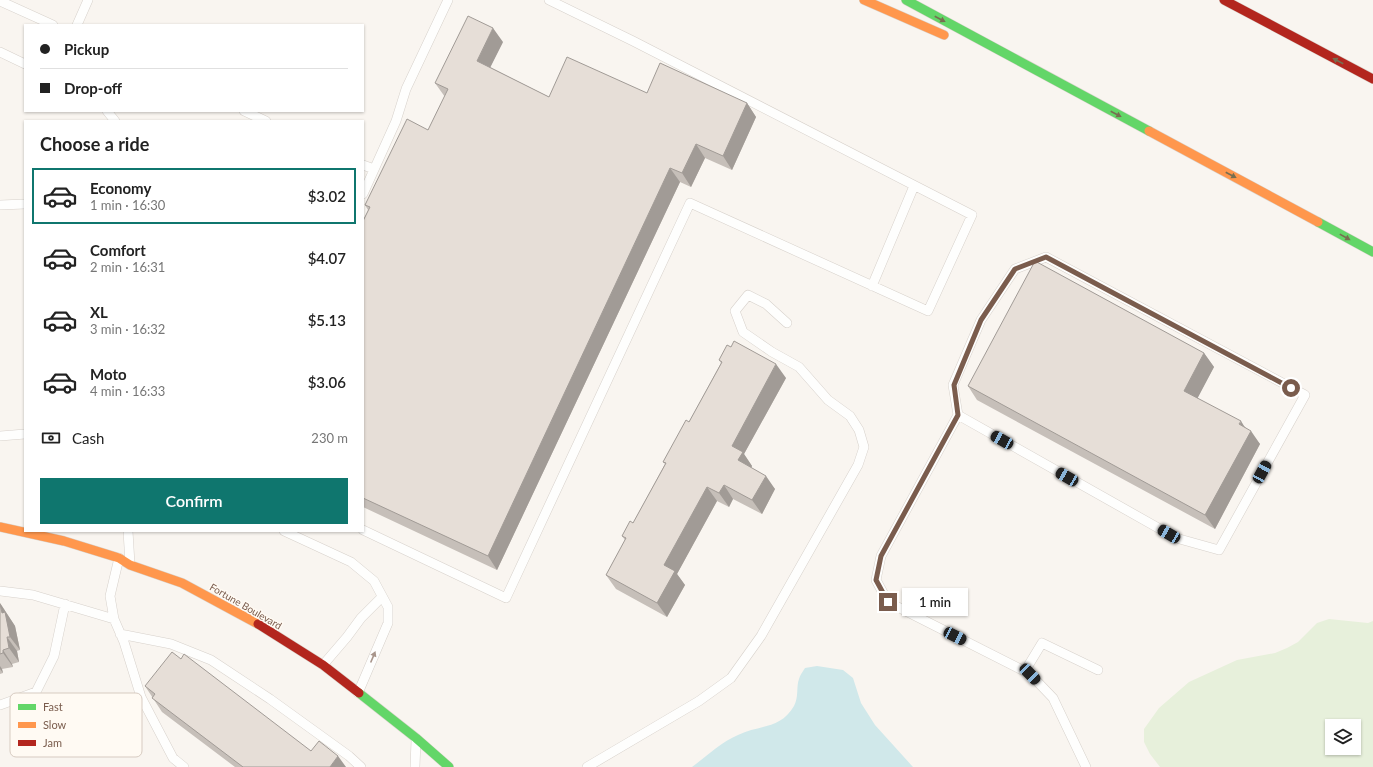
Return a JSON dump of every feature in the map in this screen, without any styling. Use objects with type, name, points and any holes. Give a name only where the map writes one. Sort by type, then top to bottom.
[{"type":"main road","points":[[864,0],[952,39]]},
{"type":"main road","points":[[906,0],[1373,252]]},
{"type":"main road","points":[[1224,0],[1373,79]]},
{"type":"main road","points":[[988,55],[1097,103]]},
{"type":"main road","name":"Fortune Boulevard","points":[[0,526],[24,532]]},
{"type":"main road","name":"Fortune Boulevard","points":[[26,532],[64,541],[119,558],[130,565],[182,583],[253,621],[322,665],[416,738],[449,767]]},
{"type":"lane","points":[[77,24],[88,0]]},
{"type":"lane","points":[[364,192],[396,121],[406,89],[448,0]]},
{"type":"lane","points":[[364,530],[506,598],[690,203],[928,311],[972,215],[549,0]]},
{"type":"lane","points":[[0,1],[51,24]]},
{"type":"lane","points":[[0,53],[24,64]]},
{"type":"lane","points":[[108,112],[114,120]]},
{"type":"lane","points":[[246,112],[264,120]]},
{"type":"lane","points":[[364,164],[374,169]]},
{"type":"lane","points":[[872,286],[914,186]]},
{"type":"lane","points":[[0,205],[24,204]]},
{"type":"lane","points":[[958,415],[1176,538],[1219,550],[1305,395],[1046,257],[1015,269],[981,320],[954,385],[958,415],[881,556],[876,580],[888,602],[1030,674],[1053,698],[1086,767]]},
{"type":"lane","points":[[587,767],[699,701],[731,678],[761,636],[858,465],[864,447],[859,430],[850,416],[828,400],[800,367],[772,352],[743,332],[735,311],[748,295],[766,304],[787,322]]},
{"type":"lane","points":[[0,436],[24,434]]},
{"type":"lane","points":[[128,532],[130,565]]},
{"type":"lane","points":[[286,532],[351,562],[374,581],[388,607],[388,622],[358,693]]},
{"type":"lane","points":[[119,558],[110,596],[114,619],[140,693]]},
{"type":"lane","points":[[0,591],[33,595],[114,619]]},
{"type":"lane","points":[[322,665],[348,637],[361,618],[382,596]]},
{"type":"lane","points":[[33,693],[36,692],[54,656],[65,604]]},
{"type":"lane","points":[[120,634],[171,644],[211,660],[276,703],[349,756],[361,767]]},
{"type":"lane","points":[[1025,672],[1042,643],[1098,670]]},
{"type":"lane","points":[[142,699],[173,758],[184,767]]},
{"type":"lane","points":[[0,705],[10,701]]},
{"type":"lane","points":[[414,767],[416,738]]},
{"type":"green space","points":[[1329,619],[1368,623],[1373,621],[1373,767],[1160,767],[1150,754],[1144,742],[1144,729],[1159,708],[1189,682],[1237,660],[1275,653],[1298,642],[1317,623]]},
{"type":"water","points":[[817,666],[843,670],[853,678],[861,703],[875,725],[913,767],[692,767],[720,745],[732,738],[776,723],[783,719],[796,703],[798,682],[802,672],[805,668]]},
{"type":"building","points":[[468,16],[493,28],[477,61],[549,97],[567,57],[647,93],[660,63],[747,103],[723,156],[696,144],[682,173],[670,168],[488,556],[364,498],[364,219],[370,207],[365,205],[407,119],[428,130],[448,89],[435,83]]},
{"type":"building","points":[[1035,261],[1204,353],[1184,391],[1241,421],[1239,424],[1251,431],[1205,515],[968,386]]},
{"type":"building","points":[[734,341],[776,364],[732,446],[743,452],[738,460],[766,476],[752,500],[724,485],[719,493],[707,487],[664,565],[675,571],[657,603],[606,575],[626,538],[622,536],[630,521],[633,523],[666,463],[663,462],[686,420],[689,422],[722,362],[719,360],[727,345],[731,347]]},
{"type":"building","points":[[0,604],[2,613],[5,612],[10,637],[7,637],[9,648],[3,650],[3,653],[0,654]]},
{"type":"building","points":[[172,652],[181,659],[184,654],[311,751],[319,741],[338,756],[330,767],[243,767],[152,698],[155,694],[145,686]]},
{"type":"traffic: fast","points":[[906,0],[1149,131]]},
{"type":"traffic: fast","points":[[1318,222],[1373,252]]},
{"type":"traffic: fast","points":[[359,693],[416,738],[449,767]]},
{"type":"traffic: slow","points":[[864,0],[944,35]]},
{"type":"traffic: slow","points":[[1149,131],[1318,222]]},
{"type":"traffic: slow","points":[[0,527],[64,541],[119,558],[130,565],[182,583],[258,624]]},
{"type":"traffic: jam","points":[[1224,0],[1373,79]]},
{"type":"traffic: jam","points":[[258,624],[323,665],[359,693]]},
{"type":"route","points":[[888,602],[876,580],[881,556],[958,415],[954,385],[981,320],[1015,269],[1046,257],[1291,388]]}]
